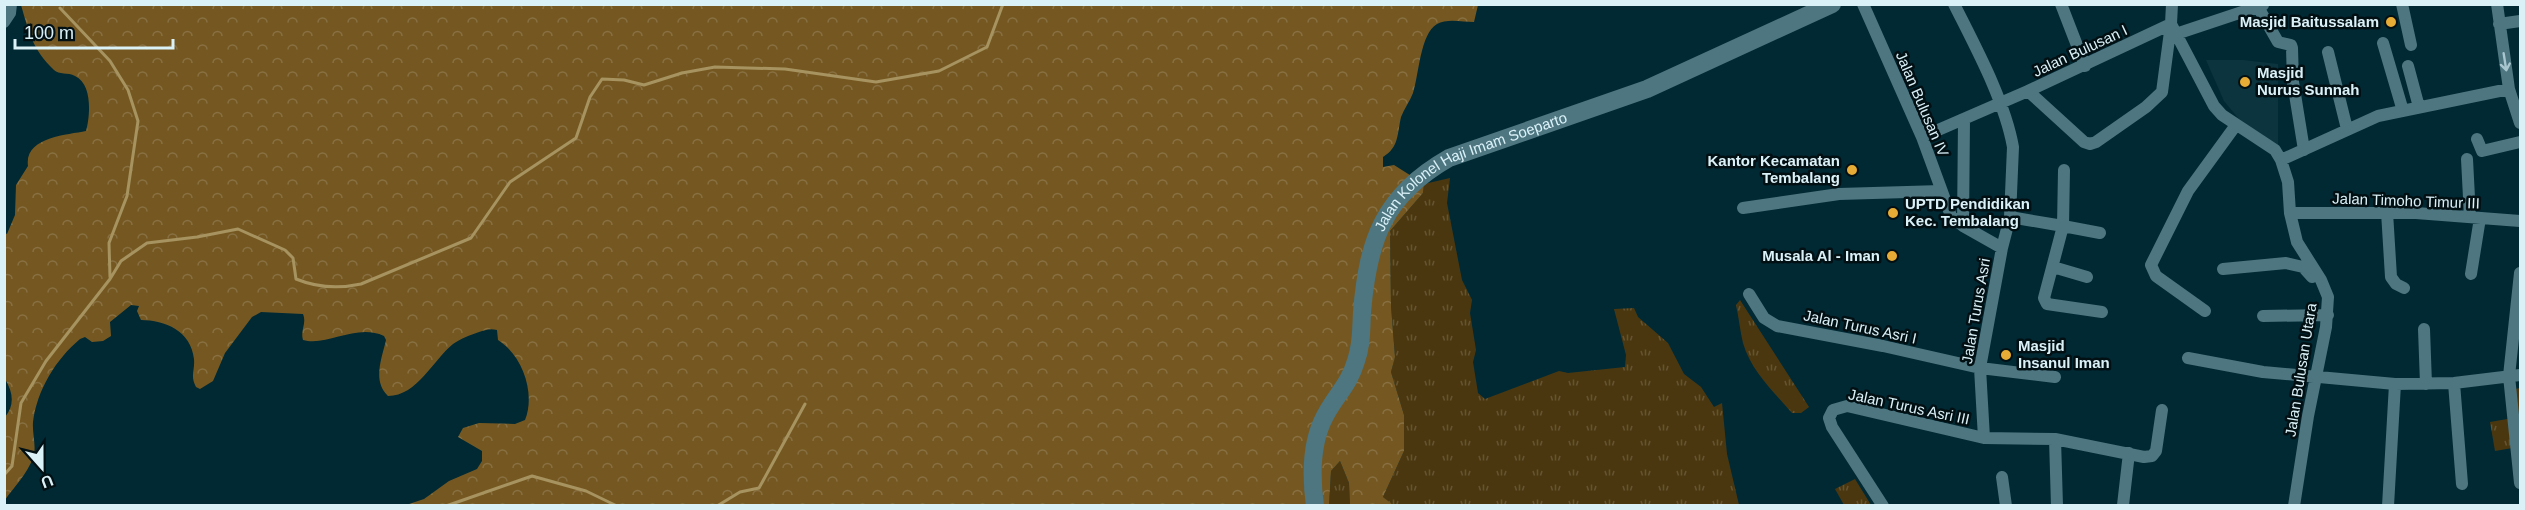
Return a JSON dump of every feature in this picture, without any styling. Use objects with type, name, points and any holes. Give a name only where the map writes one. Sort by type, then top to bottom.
[{"type":"main road","name":"Jalan Kolonel Haji Imam Soeparto","points":[[1315,506],[1314,454],[1324,417],[1351,378],[1362,342],[1362,312],[1370,255],[1383,219],[1404,190],[1425,171],[1449,158],[1647,89],[1833,4]]},
{"type":"street","points":[[4,22],[10,14],[11,4]]},
{"type":"street","name":"Jalan Bulusan IV","points":[[1863,4],[1922,137],[1951,216]]},
{"type":"street","points":[[1954,4],[2000,103],[2013,147],[2010,217],[2002,248]]},
{"type":"street","points":[[2061,4],[2085,66]]},
{"type":"street","points":[[2028,91],[2084,142],[2090,144],[2096,142],[2146,107],[2162,92],[2174,29],[2172,4]]},
{"type":"street","points":[[2402,4],[2411,45]]},
{"type":"street","points":[[2497,4],[2510,89],[2520,123]]},
{"type":"street","points":[[2261,6],[2278,42],[2291,45],[2292,48],[2293,82],[2304,150]]},
{"type":"street","name":"Jalan Bulusan I","points":[[1922,137],[2174,29],[2261,6]]},
{"type":"street","points":[[2499,24],[2520,21]]},
{"type":"street","points":[[2174,29],[2214,106],[2222,115],[2275,150],[2281,160],[2378,116],[2510,89]]},
{"type":"street","points":[[2383,43],[2403,111]]},
{"type":"street","points":[[2328,52],[2347,129]]},
{"type":"street","points":[[2408,66],[2419,107]]},
{"type":"street","points":[[1962,226],[1964,120]]},
{"type":"street","points":[[2205,311],[2156,276],[2151,265],[2188,191],[2236,125]]},
{"type":"street","points":[[2477,139],[2482,151],[2520,142]]},
{"type":"street","points":[[2468,159],[2475,218],[2471,274]]},
{"type":"street","name":"Jalan Bulusan Utara","points":[[2281,160],[2288,182],[2290,213],[2297,242],[2321,280],[2328,297],[2294,506]]},
{"type":"street","points":[[2064,170],[2063,226],[2044,298],[2047,304],[2102,312]]},
{"type":"street","points":[[1743,208],[1839,194],[1941,191]]},
{"type":"street","name":"Jalan Timoho Timur III","points":[[2290,213],[2386,213],[2520,221]]},
{"type":"street","points":[[2386,213],[2391,278],[2404,288]]},
{"type":"street","name":"Jalan Turus Asri","points":[[1951,216],[1962,226],[2002,248],[1980,368],[1984,438]]},
{"type":"street","points":[[2010,217],[2100,233]]},
{"type":"street","points":[[2223,269],[2286,262],[2298,264],[2309,274],[2319,291],[2324,315],[2263,316]]},
{"type":"street","points":[[2053,267],[2087,277]]},
{"type":"street","points":[[2520,273],[2515,375],[2520,483]]},
{"type":"street","name":"Jalan Turus Asri I","points":[[1749,294],[1764,318],[1777,326],[1884,346],[1980,368],[2055,377]]},
{"type":"street","points":[[2424,329],[2426,384]]},
{"type":"street","points":[[2188,358],[2263,372],[2395,384],[2454,383],[2515,375]]},
{"type":"street","points":[[2454,383],[2462,484]]},
{"type":"street","points":[[2388,506],[2395,384]]},
{"type":"street","name":"Jalan Turus Asri III","points":[[1883,506],[1832,427],[1829,418],[1833,410],[1847,406],[1984,438]]},
{"type":"street","points":[[1984,438],[2055,439],[2144,457],[2152,456],[2156,451],[2162,410]]},
{"type":"street","points":[[2055,439],[2057,506]]},
{"type":"street","points":[[2123,504],[2128,453]]},
{"type":"street","points":[[2002,477],[2006,506]]},
{"type":"shaded area","points":[[2206,60],[2243,60],[2278,64],[2278,146],[2239,119],[2224,101]]},
{"type":"green space","points":[[21,5],[1478,5],[1474,22],[1445,21],[1431,29],[1424,45],[1413,93],[1401,117],[1395,145],[1383,157],[1383,167],[1394,165],[1424,184],[1423,193],[1390,231],[1391,306],[1395,357],[1391,372],[1404,415],[1404,451],[1383,497],[1393,505],[1350,505],[1349,483],[1340,461],[1331,471],[1329,506],[406,505],[424,499],[449,481],[477,469],[482,461],[482,451],[458,437],[463,428],[479,423],[515,424],[525,420],[529,398],[525,376],[514,355],[498,340],[497,330],[483,331],[456,342],[416,384],[408,390],[388,396],[383,390],[379,376],[386,340],[384,336],[363,332],[322,340],[303,340],[303,314],[261,312],[252,317],[225,353],[213,381],[200,389],[196,387],[193,380],[194,359],[188,341],[168,325],[141,320],[137,311],[139,306],[131,305],[110,322],[111,336],[103,341],[92,342],[85,337],[80,339],[63,356],[49,376],[35,410],[33,458],[24,475],[5,500],[5,417],[12,398],[5,379],[5,233],[7,234],[15,215],[16,185],[28,166],[29,156],[33,149],[48,139],[86,131],[89,110],[87,93],[81,80],[72,75],[56,72],[41,55],[32,40]]},
{"type":"green space","points":[[1450,178],[1447,203],[1462,280],[1472,300],[1470,313],[1476,350],[1473,362],[1478,393],[1485,399],[1559,371],[1568,373],[1625,367],[1626,355],[1614,309],[1634,308],[1638,317],[1668,343],[1684,374],[1701,387],[1714,407],[1722,403],[1727,454],[1739,505],[1393,506],[1383,497],[1404,451],[1404,415],[1391,372],[1395,356],[1391,306],[1390,231],[1423,193],[1424,184]]},
{"type":"green space","points":[[1740,300],[1809,407],[1801,413],[1792,413],[1751,363],[1741,334],[1736,305]]},
{"type":"green space","points":[[2520,388],[2520,458],[2518,447],[2495,451],[2490,422],[2519,417],[2515,389]]},
{"type":"green space","points":[[1340,461],[1349,483],[1350,505],[1329,506],[1331,471]]},
{"type":"green space","points":[[1855,479],[1871,505],[1844,505],[1835,489]]},
{"type":"waterway","points":[[4,475],[12,466],[21,403],[46,361],[110,279],[121,261],[147,243],[238,229],[285,250],[293,258],[296,279],[328,287],[361,284],[471,238],[510,182],[576,138],[590,97],[602,79],[624,80],[644,85],[682,73],[715,67],[785,69],[876,82],[939,71],[987,47],[1003,4]]},
{"type":"waterway","points":[[60,8],[110,61],[128,90],[138,121],[127,196],[109,243],[110,277]]},
{"type":"waterway","points":[[717,506],[740,492],[759,488],[805,404]]},
{"type":"waterway","points":[[446,506],[532,476],[586,491],[617,506]]},
{"type":"place","name":"Masjid Baitussalam","points":[[2391,22]]},
{"type":"place","name":"Masjid Nurus Sunnah","points":[[2245,82]]},
{"type":"place","name":"Kantor Kecamatan Tembalang","points":[[1852,170]]},
{"type":"place","name":"UPTD Pendidikan Kec. Tembalang","points":[[1893,213]]},
{"type":"place","name":"Musala Al - Iman","points":[[1892,256]]},
{"type":"place","name":"Masjid Insanul Iman","points":[[2006,355]]}]
